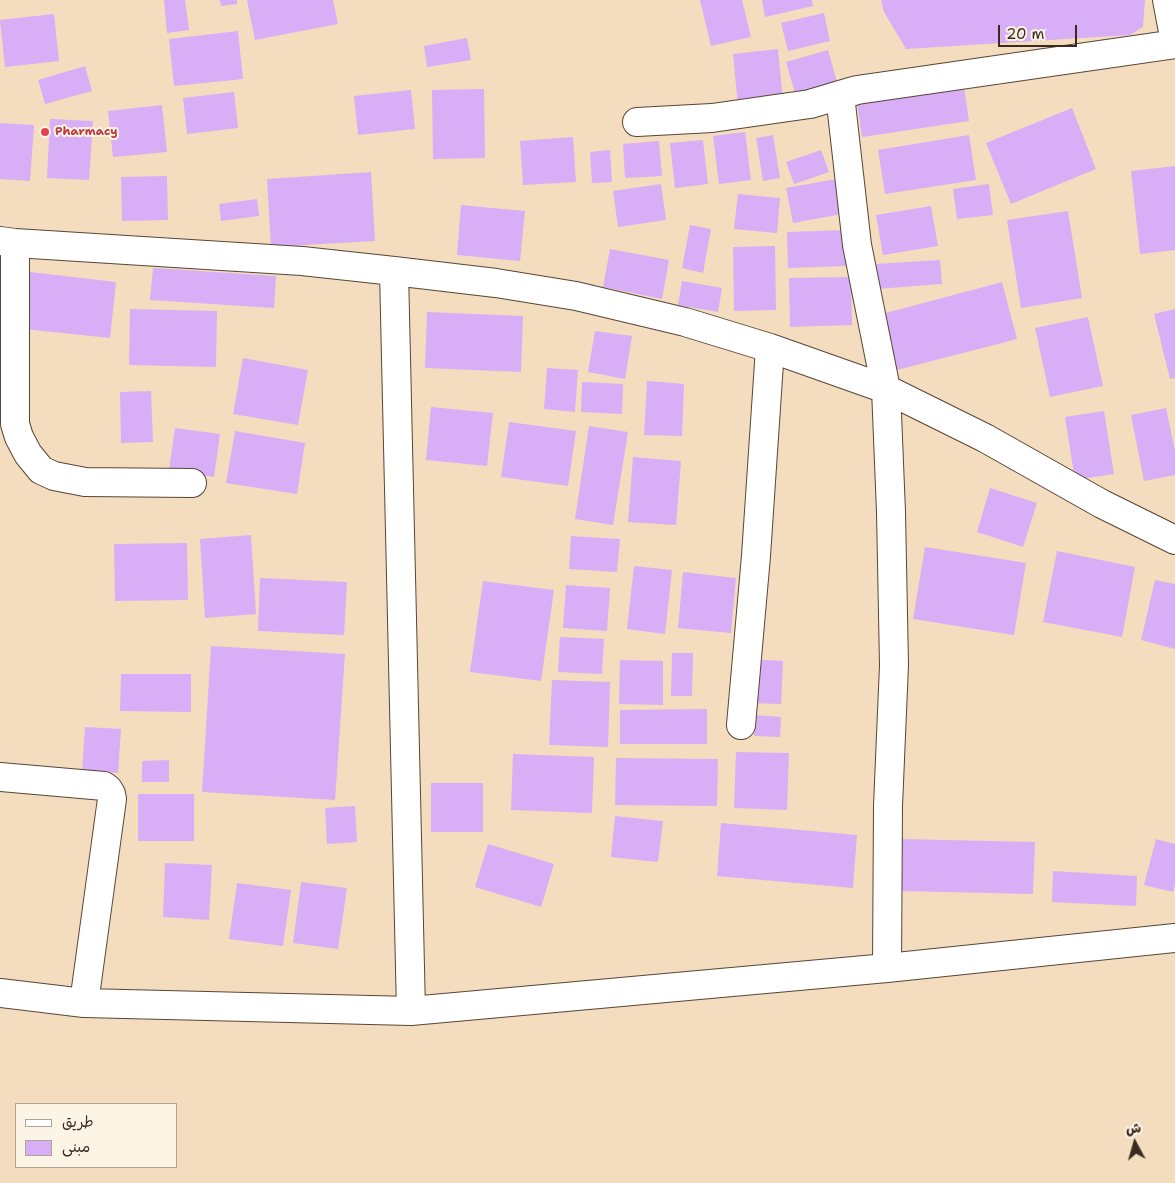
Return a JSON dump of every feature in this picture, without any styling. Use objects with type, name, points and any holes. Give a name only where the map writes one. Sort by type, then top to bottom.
[{"type":"street","points":[[637,122],[712,118],[810,104],[857,90],[1175,43],[1167,0]]},
{"type":"street","points":[[840,95],[857,244],[886,389],[894,665],[888,806],[887,968]]},
{"type":"street","points":[[192,483],[85,482],[54,476],[41,470],[28,454],[15,424],[7,242],[302,261],[394,270],[496,283],[576,296],[685,322],[770,348],[886,389],[986,438],[1102,504],[1175,540]]},
{"type":"street","points":[[394,270],[411,1010]]},
{"type":"street","points":[[741,725],[756,556],[770,348]]},
{"type":"street","points":[[0,777],[104,786],[112,794],[84,1003]]},
{"type":"street","points":[[0,993],[84,1003],[411,1010],[887,968],[1175,938]]},
{"type":"building","points":[[164,0],[185,0],[189,30],[167,33]]},
{"type":"building","points":[[220,0],[237,0],[237,4],[221,6]]},
{"type":"building","points":[[247,0],[333,0],[338,24],[255,40]]},
{"type":"building","points":[[700,0],[742,0],[751,37],[711,46]]},
{"type":"building","points":[[762,0],[812,0],[813,6],[765,17]]},
{"type":"building","points":[[881,0],[1145,0],[1143,27],[1130,35],[906,49],[884,12]]},
{"type":"building","points":[[824,13],[830,41],[788,51],[781,23]]},
{"type":"building","points":[[54,14],[59,61],[5,67],[0,20]]},
{"type":"building","points":[[238,31],[243,79],[174,86],[169,39]]},
{"type":"building","points":[[467,38],[471,60],[427,67],[424,46]]},
{"type":"building","points":[[778,49],[783,101],[738,106],[733,54]]},
{"type":"building","points":[[828,50],[837,82],[795,93],[786,62]]},
{"type":"building","points":[[85,66],[92,91],[45,104],[38,80]]},
{"type":"building","points":[[964,86],[969,121],[862,137],[857,102]]},
{"type":"building","points":[[484,89],[485,158],[433,159],[432,90]]},
{"type":"building","points":[[411,90],[415,129],[358,135],[354,96]]},
{"type":"building","points":[[234,92],[238,128],[187,134],[183,98]]},
{"type":"building","points":[[162,105],[167,152],[113,157],[108,111]]},
{"type":"building","points":[[1072,108],[1096,169],[1011,204],[986,143]]},
{"type":"building","points":[[50,119],[93,121],[89,180],[47,178]]},
{"type":"building","points":[[0,123],[34,125],[30,181],[0,179]]},
{"type":"building","points":[[745,132],[751,180],[719,184],[713,136]]},
{"type":"building","points":[[773,135],[780,178],[763,181],[756,138]]},
{"type":"building","points":[[969,135],[976,180],[885,194],[878,150]]},
{"type":"building","points":[[573,137],[576,182],[523,185],[520,141]]},
{"type":"building","points":[[703,140],[708,184],[675,188],[670,143]]},
{"type":"building","points":[[659,141],[662,176],[625,178],[623,144]]},
{"type":"building","points":[[610,150],[612,182],[592,183],[590,152]]},
{"type":"building","points":[[821,150],[829,172],[794,184],[786,162]]},
{"type":"building","points":[[1175,166],[1175,250],[1140,254],[1131,171]]},
{"type":"building","points":[[371,172],[375,241],[271,247],[267,179]]},
{"type":"building","points":[[167,176],[168,220],[122,221],[121,177]]},
{"type":"building","points":[[836,179],[842,214],[793,223],[786,188]]},
{"type":"building","points":[[661,184],[666,220],[618,227],[613,191]]},
{"type":"building","points":[[989,184],[993,215],[957,219],[953,189]]},
{"type":"building","points":[[738,194],[780,198],[777,233],[734,229]]},
{"type":"building","points":[[257,199],[259,216],[221,221],[219,204]]},
{"type":"building","points":[[461,205],[525,211],[520,261],[457,255]]},
{"type":"building","points":[[931,206],[938,246],[883,255],[876,215]]},
{"type":"building","points":[[1068,211],[1082,298],[1021,308],[1007,220]]},
{"type":"building","points":[[690,225],[711,229],[703,273],[682,268]]},
{"type":"building","points":[[846,230],[847,266],[788,268],[787,232]]},
{"type":"building","points":[[775,246],[776,310],[734,311],[733,247]]},
{"type":"building","points":[[610,249],[669,260],[662,299],[603,287]]},
{"type":"building","points":[[940,260],[942,284],[877,289],[876,264]]},
{"type":"building","points":[[153,268],[276,276],[274,308],[150,300]]},
{"type":"building","points":[[30,272],[116,282],[110,338],[24,329]]},
{"type":"building","points":[[851,277],[852,325],[790,327],[789,278]]},
{"type":"building","points":[[682,281],[722,288],[718,312],[678,305]]},
{"type":"building","points":[[1002,282],[1017,339],[897,370],[882,314]]},
{"type":"building","points":[[130,309],[217,311],[216,367],[129,365]]},
{"type":"building","points":[[1175,309],[1175,378],[1170,379],[1154,314]]},
{"type":"building","points":[[427,312],[523,316],[521,372],[425,368]]},
{"type":"building","points":[[1088,317],[1103,386],[1050,397],[1035,328]]},
{"type":"building","points":[[595,331],[632,336],[625,379],[588,372]]},
{"type":"building","points":[[243,358],[308,370],[298,425],[233,414]]},
{"type":"building","points":[[547,368],[578,370],[575,412],[544,409]]},
{"type":"building","points":[[647,381],[684,384],[682,436],[644,435]]},
{"type":"building","points":[[582,382],[623,384],[622,414],[581,412]]},
{"type":"building","points":[[151,391],[153,442],[121,443],[120,392]]},
{"type":"building","points":[[431,407],[493,413],[487,466],[426,460]]},
{"type":"building","points":[[1166,408],[1175,451],[1175,475],[1144,481],[1131,415]]},
{"type":"building","points":[[1104,411],[1114,474],[1075,480],[1065,417]]},
{"type":"building","points":[[509,422],[576,431],[568,486],[501,477]]},
{"type":"building","points":[[589,426],[628,432],[613,525],[575,519]]},
{"type":"building","points":[[175,428],[220,434],[214,477],[169,470]]},
{"type":"building","points":[[235,431],[305,443],[297,494],[226,483]]},
{"type":"building","points":[[633,457],[681,461],[676,525],[628,522]]},
{"type":"building","points":[[990,488],[1037,503],[1023,547],[977,532]]},
{"type":"building","points":[[251,535],[256,614],[205,618],[200,539]]},
{"type":"building","points":[[571,536],[620,539],[617,572],[569,569]]},
{"type":"building","points":[[187,543],[188,600],[115,601],[114,544]]},
{"type":"building","points":[[925,547],[1026,563],[1014,635],[913,619]]},
{"type":"building","points":[[1057,551],[1135,567],[1122,637],[1043,622]]},
{"type":"building","points":[[634,566],[672,570],[665,634],[627,629]]},
{"type":"building","points":[[683,572],[736,578],[731,633],[678,628]]},
{"type":"building","points":[[260,578],[347,582],[344,635],[258,631]]},
{"type":"building","points":[[1155,580],[1175,584],[1175,649],[1141,640]]},
{"type":"building","points":[[483,581],[554,590],[541,681],[470,672]]},
{"type":"building","points":[[566,585],[610,588],[607,631],[563,628]]},
{"type":"building","points":[[560,637],[604,639],[602,674],[558,672]]},
{"type":"building","points":[[211,646],[345,654],[335,800],[202,792]]},
{"type":"building","points":[[672,653],[693,653],[692,696],[671,696]]},
{"type":"building","points":[[749,659],[783,661],[781,704],[747,703]]},
{"type":"building","points":[[620,660],[663,661],[663,705],[619,704]]},
{"type":"building","points":[[121,674],[191,674],[191,712],[120,711]]},
{"type":"building","points":[[552,680],[610,682],[608,747],[549,745]]},
{"type":"building","points":[[707,709],[707,744],[620,744],[620,710]]},
{"type":"building","points":[[755,715],[781,717],[780,737],[754,736]]},
{"type":"building","points":[[85,727],[121,729],[118,773],[82,771]]},
{"type":"building","points":[[736,752],[789,753],[787,810],[734,808]]},
{"type":"building","points":[[513,754],[594,757],[592,813],[511,810]]},
{"type":"building","points":[[616,758],[718,759],[717,806],[615,805]]},
{"type":"building","points":[[169,760],[169,782],[142,782],[142,761]]},
{"type":"building","points":[[431,783],[483,783],[483,832],[431,832]]},
{"type":"building","points":[[138,794],[194,794],[194,841],[138,841]]},
{"type":"building","points":[[355,806],[357,842],[327,844],[325,808]]},
{"type":"building","points":[[615,816],[663,821],[658,862],[611,857]]},
{"type":"building","points":[[721,823],[857,835],[853,888],[717,876]]},
{"type":"building","points":[[902,839],[1035,842],[1033,894],[901,891]]},
{"type":"building","points":[[1156,839],[1175,844],[1175,884],[1173,892],[1144,885]]},
{"type":"building","points":[[488,844],[554,864],[541,907],[475,887]]},
{"type":"building","points":[[165,863],[212,865],[209,920],[163,917]]},
{"type":"building","points":[[1053,871],[1137,876],[1136,906],[1052,902]]},
{"type":"building","points":[[301,882],[347,888],[338,949],[293,943]]},
{"type":"building","points":[[237,883],[291,890],[283,946],[229,939]]},
{"type":"place","name":"Pharmacy","points":[[45,132]]}]
